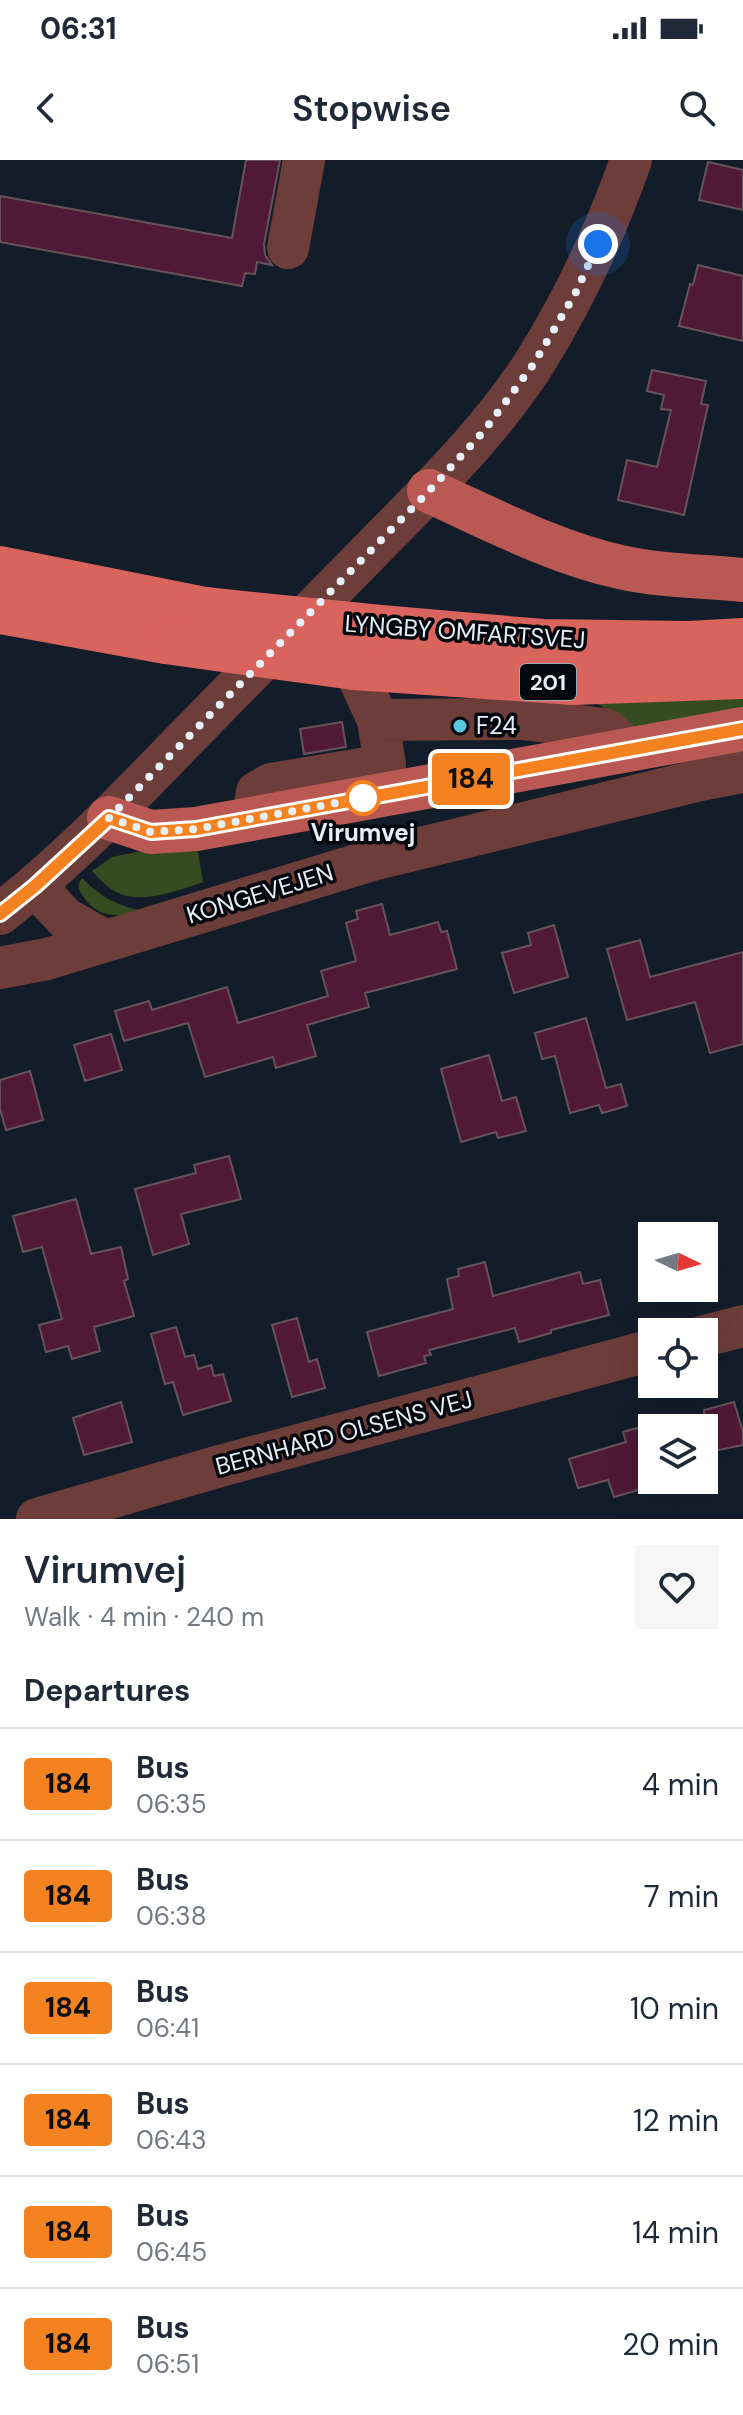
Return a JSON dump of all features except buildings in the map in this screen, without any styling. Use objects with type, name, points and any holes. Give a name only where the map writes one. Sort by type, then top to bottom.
[{"type":"highway","name":"LYNGBY OMFARTSVEJ","points":[[0,568],[205,609],[380,627],[543,641],[689,643],[743,640]]},
{"type":"highway","name":"201","points":[[0,612],[166,642],[354,668],[573,683],[743,677]]},
{"type":"main road","points":[[429,491],[564,550],[619,567],[743,580]]},
{"type":"main road","points":[[109,818],[151,832],[196,829],[743,729]]},
{"type":"street","points":[[288,248],[304,160]]},
{"type":"street","points":[[0,914],[109,818],[484,431],[533,365],[575,294],[610,219],[631,160]]},
{"type":"street","points":[[252,819],[257,792],[271,784],[385,765],[378,720],[354,668]]},
{"type":"street","points":[[378,720],[523,719],[605,729],[629,749]]},
{"type":"street","name":"KONGEVEJEN","points":[[0,968],[47,959],[376,859],[743,772]]},
{"type":"street","points":[[35,886],[65,918],[105,941]]},
{"type":"street","points":[[0,925],[31,951],[47,959]]},
{"type":"street","points":[[718,1332],[743,1326]]},
{"type":"street","name":"BERNHARD OLSENS VEJ","points":[[37,1519],[220,1466],[638,1354]]},
{"type":"green space","points":[[743,695],[743,718],[639,729],[593,701]]},
{"type":"green space","points":[[196,840],[203,882],[181,889],[157,896],[133,897],[111,889],[92,871],[112,857]]},
{"type":"green space","points":[[82,878],[109,899],[142,911],[117,915],[95,909],[81,894],[79,885]]},
{"type":"bus line","name":"184","points":[[0,914],[109,818],[151,832],[196,829],[743,729]]},
{"type":"place","name":"F24","points":[[460,726]]},
{"type":"place","name":"Virumvej","points":[[363,798]]},
{"type":"route","points":[[363,798],[196,829],[151,832],[109,818],[484,431],[533,365],[575,294],[598,244]]}]
